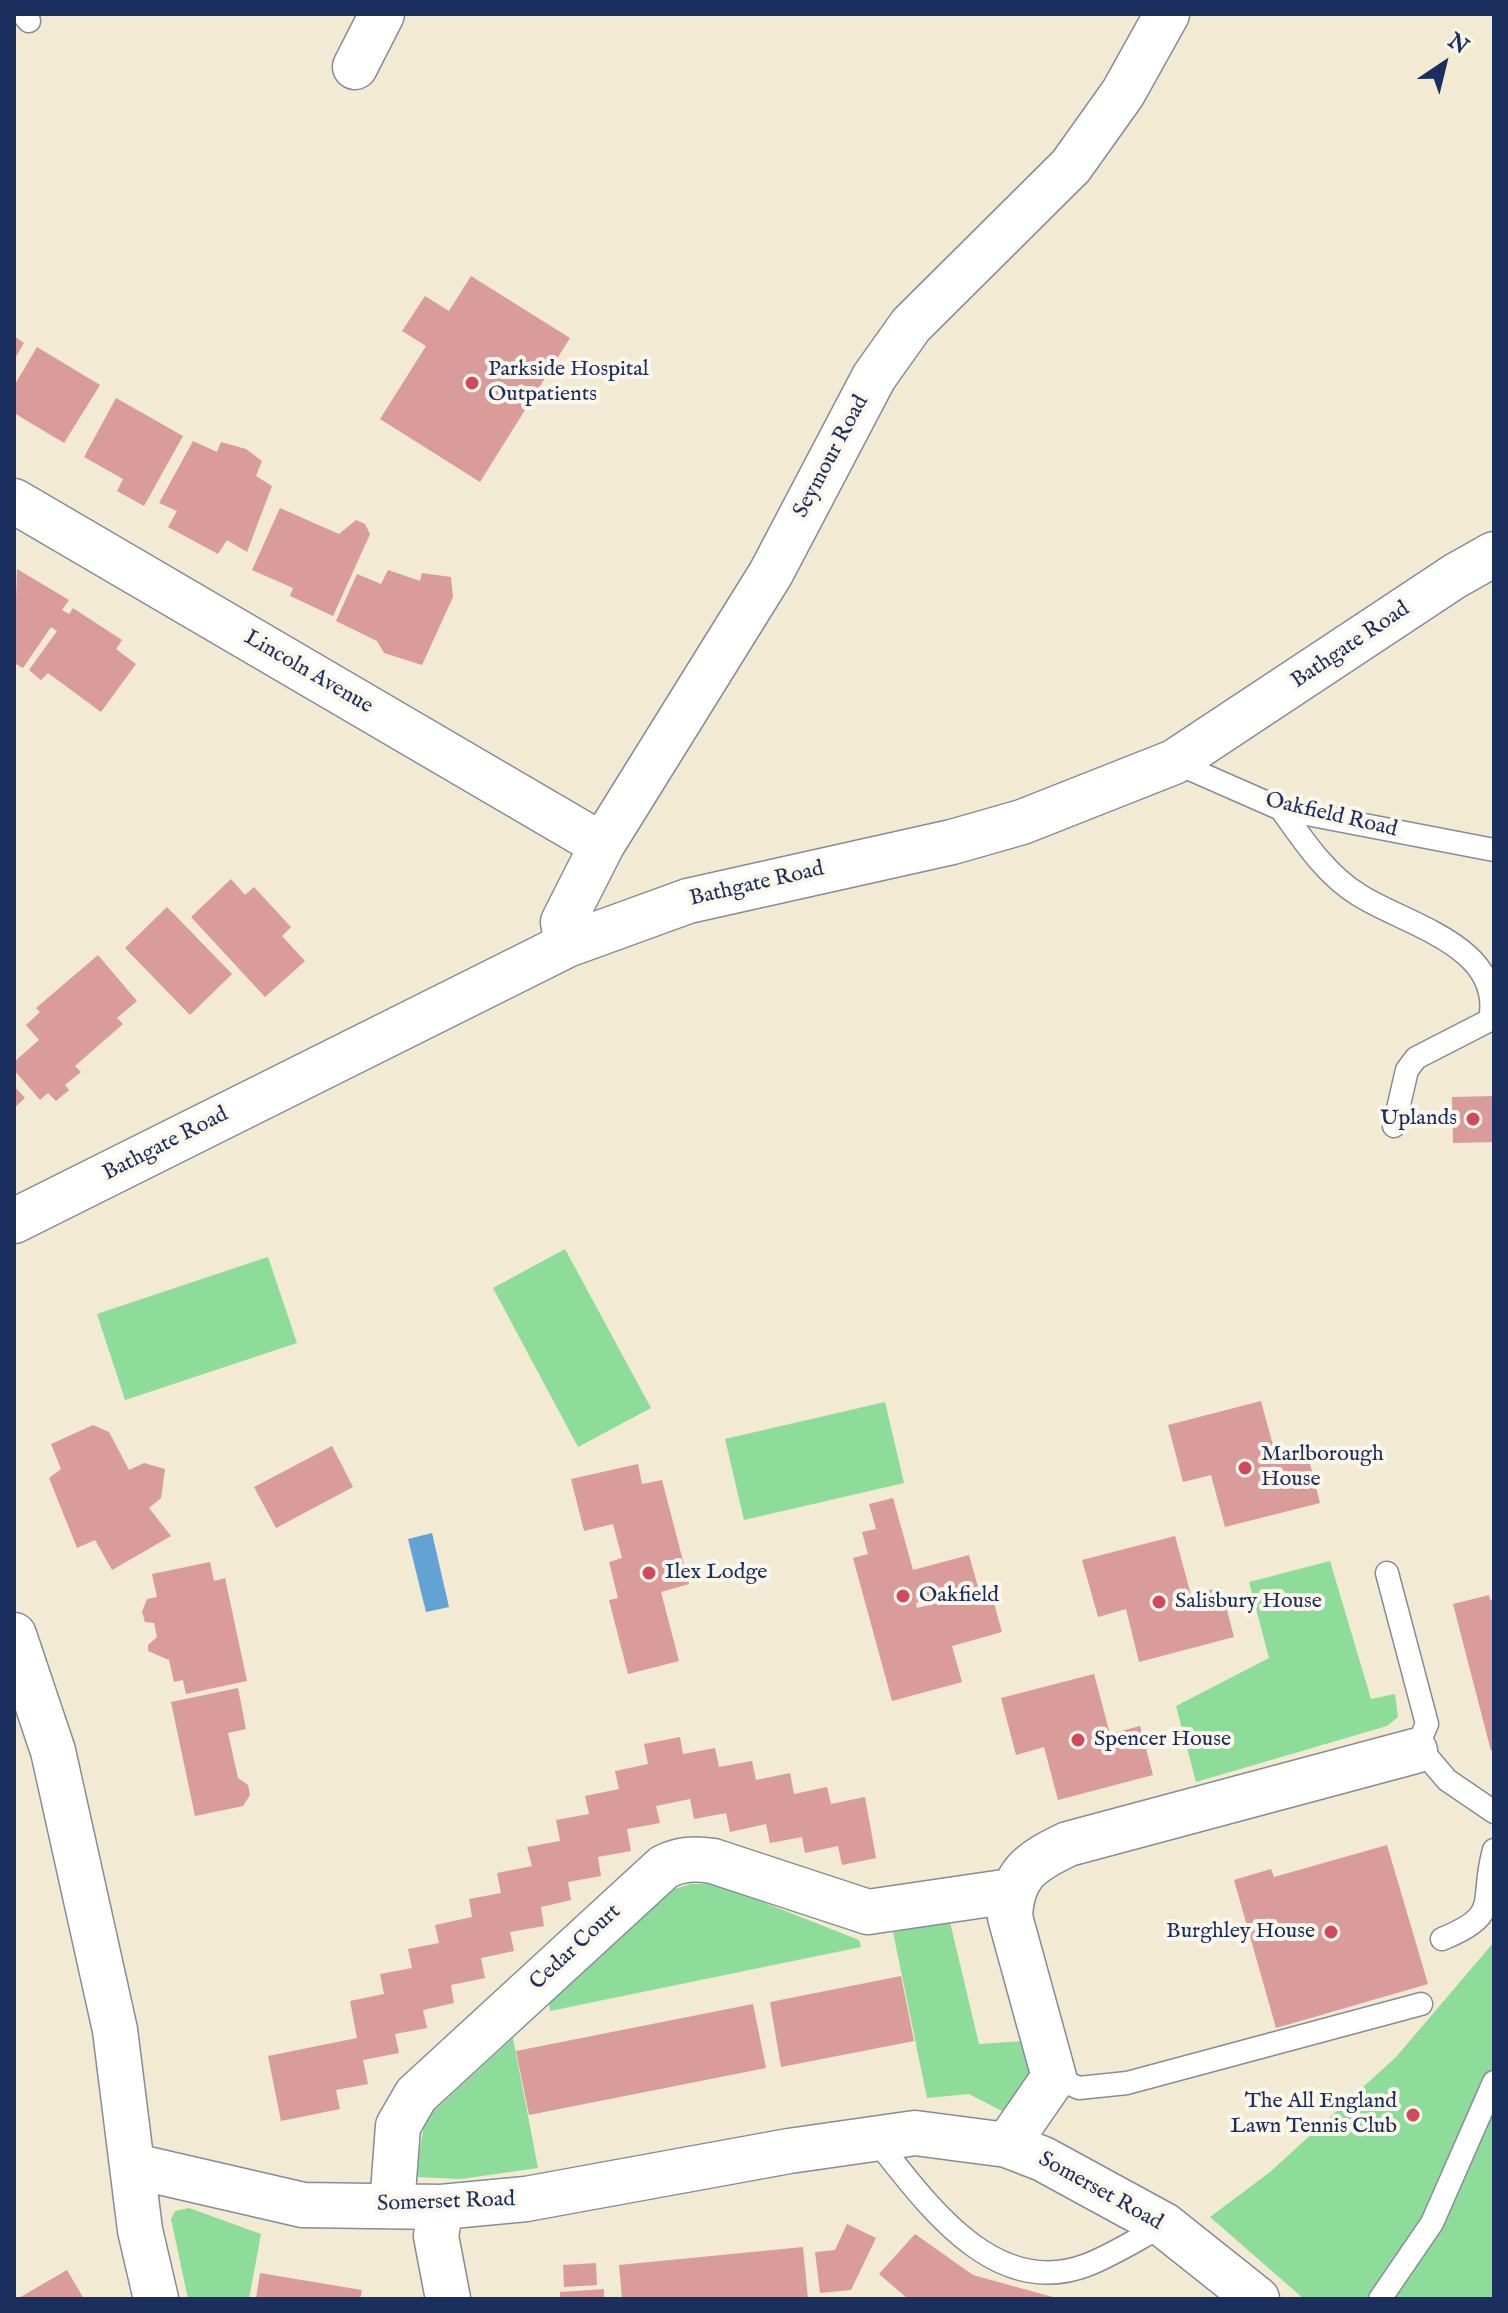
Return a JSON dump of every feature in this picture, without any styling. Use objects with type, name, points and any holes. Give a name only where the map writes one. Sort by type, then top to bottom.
[{"type":"street","points":[[355,67],[382,14]]},
{"type":"street","name":"Seymour Road","points":[[567,945],[563,922],[602,845],[771,573],[874,377],[911,325],[1071,166],[1123,93],[1167,14]]},
{"type":"street","name":"Lincoln Avenue","points":[[14,501],[602,845]]},
{"type":"street","name":"Bathgate Road","points":[[14,1221],[567,945],[688,901],[952,842],[1022,822],[1174,762],[1455,576],[1494,554]]},
{"type":"street","points":[[14,1635],[53,1751],[115,2030],[140,2230],[156,2299]]},
{"type":"street","points":[[1007,2145],[1054,2077],[1010,1917],[1011,1891],[1036,1862],[1068,1844],[1415,1751]]},
{"type":"street","name":"Cedar Court","points":[[392,2206],[398,2126],[416,2095],[664,1867],[695,1858],[713,1861],[868,1912],[1011,1891]]},
{"type":"street","name":"Somerset Road","points":[[134,2166],[303,2205],[441,2207],[526,2199],[915,2133],[1007,2145],[1043,2159],[1164,2225],[1257,2299]]},
{"type":"street","points":[[441,2207],[436,2236],[448,2299]]},
{"type":"lane","name":"Oakfield Road","points":[[1174,762],[1281,809],[1494,850]]},
{"type":"lane","points":[[1281,809],[1337,878],[1359,896],[1445,939],[1467,956],[1487,981],[1494,1001],[1490,1020],[1416,1058],[1407,1070],[1394,1126]]},
{"type":"lane","points":[[1387,1573],[1427,1724],[1415,1751],[1430,1760],[1447,1780],[1494,1812]]},
{"type":"lane","points":[[1442,1939],[1471,1927],[1480,1917],[1494,1850]]},
{"type":"lane","points":[[1054,2077],[1079,2088],[1127,2083],[1421,2004]]},
{"type":"lane","points":[[1380,2299],[1432,2223],[1494,2082]]},
{"type":"lane","points":[[875,2139],[931,2209],[963,2238],[1005,2264],[1051,2273],[1086,2265],[1164,2225]]},
{"type":"green space","points":[[565,1249],[651,1408],[578,1447],[493,1288]]},
{"type":"green space","points":[[268,1257],[297,1343],[125,1400],[97,1314]]},
{"type":"green space","points":[[885,1402],[904,1483],[744,1520],[725,1439]]},
{"type":"green space","points":[[1330,1561],[1371,1699],[1395,1694],[1398,1717],[1387,1726],[1196,1782],[1176,1706],[1269,1658],[1249,1582]]},
{"type":"green space","points":[[691,1884],[717,1884],[859,1940],[861,1947],[550,2011],[549,2003],[674,1889]]},
{"type":"green space","points":[[950,1922],[979,2044],[1023,2041],[1027,2054],[1029,2080],[1008,2114],[969,2094],[927,2098],[893,1932]]},
{"type":"green space","name":"The All England Lawn Tennis Club","points":[[1494,1942],[1494,2299],[1304,2299],[1210,2217],[1270,2172],[1396,2057]]},
{"type":"green space","points":[[513,2038],[538,2168],[461,2179],[415,2177],[425,2119]]},
{"type":"green space","points":[[189,2208],[261,2234],[249,2299],[188,2299],[171,2219],[175,2211]]},
{"type":"water","points":[[432,1533],[449,1607],[426,1612],[408,1539]]},
{"type":"building","name":"Parkside Hospital Outpatients","points":[[471,276],[570,338],[480,482],[380,419],[426,346],[402,331],[425,296],[449,311]]},
{"type":"building","points":[[14,336],[24,343],[14,360]]},
{"type":"building","points":[[37,347],[100,385],[64,443],[14,413],[14,386]]},
{"type":"building","points":[[116,398],[183,436],[144,506],[117,491],[123,479],[84,457]]},
{"type":"building","points":[[193,441],[217,452],[221,442],[246,449],[262,461],[256,476],[272,486],[247,552],[227,540],[218,554],[168,527],[177,511],[159,503]]},
{"type":"building","points":[[280,508],[339,534],[356,520],[365,524],[370,534],[333,616],[290,596],[293,588],[252,570]]},
{"type":"building","points":[[17,569],[69,600],[62,610],[69,614],[73,608],[122,640],[116,649],[136,664],[101,712],[48,673],[41,680],[29,670],[57,631],[51,627],[23,668],[14,663]]},
{"type":"building","points":[[388,570],[420,581],[422,573],[451,577],[453,597],[422,665],[384,653],[377,641],[336,621],[357,574],[381,584]]},
{"type":"building","points":[[231,879],[245,895],[254,887],[291,927],[282,936],[305,961],[265,997],[191,917]]},
{"type":"building","points":[[167,907],[232,974],[190,1015],[125,948]]},
{"type":"building","points":[[98,955],[137,1001],[117,1018],[123,1024],[75,1066],[81,1072],[65,1085],[69,1090],[56,1101],[48,1093],[40,1100],[14,1070],[14,1062],[39,1040],[26,1025],[40,1012],[36,1008]]},
{"type":"building","points":[[14,1086],[25,1098],[14,1108]]},
{"type":"building","name":"Uplands","points":[[1494,1096],[1494,1142],[1453,1143],[1452,1097]]},
{"type":"building","name":"Marlborough House","points":[[1261,1401],[1277,1460],[1307,1452],[1320,1503],[1225,1527],[1211,1475],[1183,1482],[1168,1425]]},
{"type":"building","points":[[93,1425],[109,1432],[129,1470],[144,1463],[165,1469],[161,1498],[149,1508],[171,1536],[112,1570],[95,1540],[77,1548],[49,1478],[61,1469],[51,1444]]},
{"type":"building","points":[[332,1446],[353,1487],[276,1528],[254,1487]]},
{"type":"building","name":"Ilex Lodge","points":[[638,1464],[642,1484],[662,1480],[689,1584],[661,1592],[679,1661],[628,1674],[609,1600],[618,1598],[609,1562],[622,1558],[613,1524],[584,1531],[571,1479]]},
{"type":"building","name":"Oakfield","points":[[893,1498],[913,1570],[969,1555],[978,1587],[916,1603],[917,1608],[990,1589],[1002,1632],[952,1646],[962,1682],[892,1701],[853,1558],[868,1554],[862,1532],[876,1529],[869,1504]]},
{"type":"building","name":"Salisbury House","points":[[1175,1536],[1191,1595],[1221,1587],[1234,1637],[1139,1662],[1126,1609],[1098,1617],[1082,1560]]},
{"type":"building","points":[[210,1562],[214,1581],[225,1578],[247,1681],[186,1694],[183,1680],[174,1682],[169,1660],[148,1651],[148,1645],[157,1637],[154,1623],[145,1622],[142,1612],[147,1599],[157,1597],[152,1574]]},
{"type":"building","points":[[1489,1595],[1490,1600],[1494,1599],[1494,1750],[1491,1751],[1453,1604]]},
{"type":"building","name":"Spencer House","points":[[1094,1674],[1110,1734],[1140,1726],[1153,1775],[1058,1800],[1044,1747],[1016,1755],[1001,1698]]},
{"type":"building","points":[[238,1688],[246,1729],[228,1733],[238,1778],[248,1785],[250,1795],[243,1806],[195,1816],[171,1702]]},
{"type":"building","points":[[680,1737],[683,1754],[715,1748],[719,1767],[752,1761],[756,1780],[790,1773],[794,1794],[827,1787],[831,1804],[865,1797],[876,1858],[842,1865],[838,1846],[805,1853],[802,1837],[770,1843],[766,1824],[730,1832],[726,1813],[694,1819],[690,1799],[656,1806],[660,1823],[627,1829],[631,1851],[598,1857],[601,1876],[568,1882],[571,1900],[541,1907],[544,1926],[510,1932],[514,1951],[481,1958],[485,1978],[451,1985],[454,2003],[423,2010],[427,2028],[395,2034],[399,2053],[363,2060],[368,2084],[336,2090],[340,2109],[281,2121],[268,2056],[357,2038],[350,2001],[384,1994],[380,1974],[412,1968],[408,1949],[439,1943],[435,1925],[472,1917],[469,1899],[501,1893],[497,1873],[532,1866],[527,1847],[560,1841],[556,1820],[589,1814],[585,1796],[619,1789],[615,1771],[648,1764],[644,1744]]},
{"type":"building","name":"Burghley House","points":[[1387,1845],[1428,1984],[1276,2028],[1234,1880],[1271,1869],[1274,1877]]},
{"type":"building","points":[[901,1976],[914,2041],[781,2067],[770,2002]]},
{"type":"building","points":[[753,2004],[766,2068],[529,2115],[516,2051]]},
{"type":"building","points":[[847,2224],[876,2238],[851,2290],[820,2293],[815,2252],[835,2250]]},
{"type":"building","points":[[915,2234],[973,2275],[1060,2299],[908,2299],[879,2274]]},
{"type":"building","points":[[803,2247],[808,2299],[622,2299],[619,2265]]},
{"type":"building","points":[[596,2263],[597,2285],[564,2287],[563,2265]]},
{"type":"building","points":[[67,2270],[84,2299],[17,2299]]},
{"type":"building","points":[[260,2273],[362,2290],[360,2299],[256,2299]]},
{"type":"building","points":[[604,2289],[604,2299],[560,2299],[560,2292]]},
{"type":"place","name":"Parkside Hospital Outpatients","points":[[472,383]]},
{"type":"place","name":"Uplands","points":[[1473,1119]]},
{"type":"place","name":"Marlborough House","points":[[1245,1468]]},
{"type":"place","name":"Ilex Lodge","points":[[649,1573]]},
{"type":"place","name":"Oakfield","points":[[903,1596]]},
{"type":"place","name":"Salisbury House","points":[[1159,1602]]},
{"type":"place","name":"Spencer House","points":[[1078,1740]]},
{"type":"place","name":"Burghley House","points":[[1331,1932]]},
{"type":"place","name":"The All England Lawn Tennis Club","points":[[1413,2115]]}]
